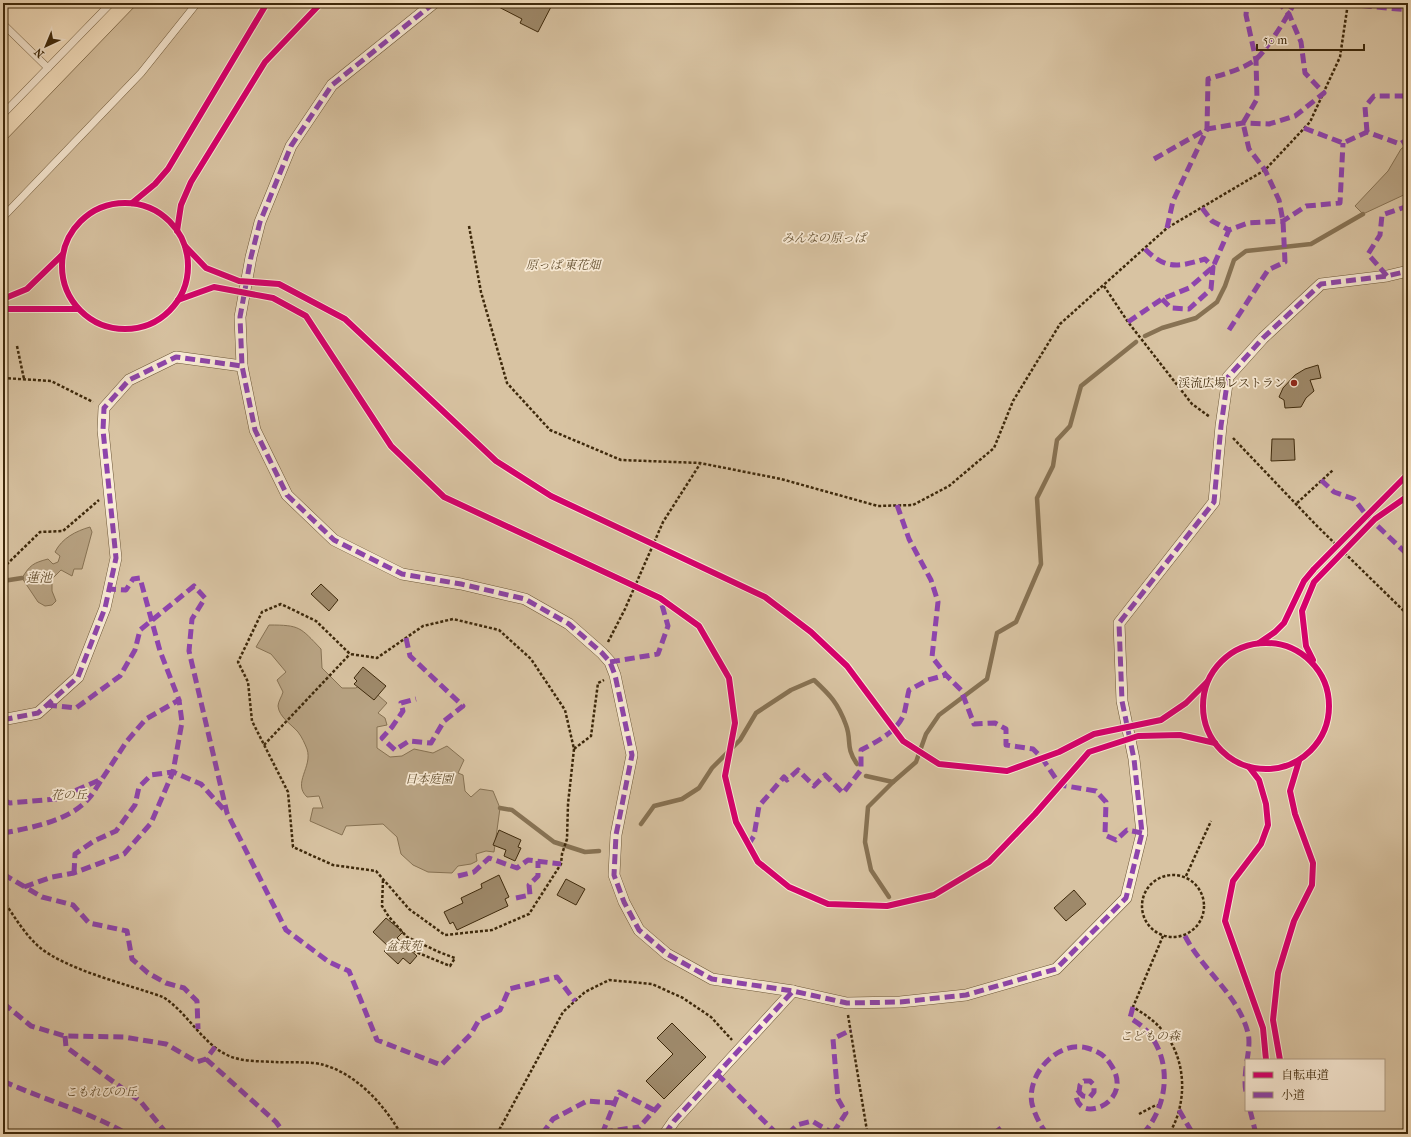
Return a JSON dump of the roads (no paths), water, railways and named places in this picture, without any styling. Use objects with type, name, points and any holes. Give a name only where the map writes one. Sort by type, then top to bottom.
[{"type":"street","points":[[434,3],[332,85],[291,146],[260,222],[251,257],[240,317],[242,366],[255,430],[287,495],[334,540],[402,574],[461,584],[525,599],[569,624],[610,662],[616,675],[632,754],[616,835],[614,875],[624,902],[639,930],[667,954],[712,979],[793,991],[846,1003],[900,1002],[966,995],[1056,969],[1126,898],[1142,833],[1134,760],[1122,701],[1118,623],[1214,502],[1221,426],[1228,377],[1263,338],[1321,284],[1408,272]]},
{"type":"street","points":[[3,717],[7,719],[38,713],[78,677],[105,608],[116,558],[103,430],[104,408],[129,380],[176,357],[242,366]]},
{"type":"street","points":[[664,1134],[674,1121],[793,991]]},
{"type":"lane","points":[[99,3],[105,9]]},
{"type":"lane","points":[[3,114],[111,3]]},
{"type":"lane","points":[[3,217],[141,73],[197,3]]},
{"type":"lane","points":[[3,24],[48,68]]},
{"type":"water","points":[[1408,144],[1408,193],[1363,214],[1355,206],[1388,171],[1401,149]]},
{"type":"water","name":"蓮池","points":[[90,527],[92,532],[82,569],[74,569],[72,576],[61,570],[52,579],[52,591],[56,601],[52,605],[45,606],[38,602],[22,578],[32,565],[48,559],[53,564],[58,562],[60,556],[55,552],[61,543],[75,533]]},
{"type":"water","points":[[269,625],[287,626],[299,629],[321,649],[322,668],[342,688],[356,688],[363,682],[387,703],[378,713],[385,718],[387,725],[377,727],[377,748],[390,757],[402,756],[414,749],[433,753],[447,746],[464,760],[458,773],[463,775],[465,791],[471,797],[480,789],[493,791],[500,808],[494,852],[486,851],[476,854],[477,861],[471,864],[458,866],[452,873],[428,872],[413,865],[401,854],[397,837],[383,824],[346,826],[342,835],[310,821],[313,808],[323,808],[319,796],[307,797],[303,792],[302,780],[308,756],[307,749],[299,734],[283,717],[279,710],[278,704],[283,692],[277,680],[286,672],[271,654],[256,647]]},
{"type":"waterway","points":[[1145,336],[1162,328],[1196,318],[1217,302],[1225,286],[1234,260],[1246,251],[1311,244],[1363,214]]},
{"type":"waterway","points":[[866,776],[893,782],[916,762],[926,734],[939,715],[987,679],[997,633],[1016,622],[1041,564],[1037,498],[1053,466],[1057,440],[1070,426],[1081,386],[1136,342]]},
{"type":"waterway","points":[[3,581],[22,578]]},
{"type":"waterway","points":[[641,824],[654,806],[682,799],[699,788],[712,768],[740,740],[756,713],[791,690],[814,680],[837,705],[848,731],[851,753],[857,764]]},
{"type":"waterway","points":[[889,897],[871,870],[865,842],[868,807],[893,782]]},
{"type":"waterway","points":[[500,808],[512,810],[554,842],[585,852],[599,851]]},
{"type":"place","name":"渓流広場レストラン","points":[[1294,383]]},
{"type":"park label","name":"みんなの原っぱ","points":[[824,238]]},
{"type":"park label","name":"原っぱ 東花畑","points":[[563,265]]},
{"type":"park label","name":"日本庭園","points":[[429,779]]},
{"type":"park label","name":"花の丘","points":[[69,795]]},
{"type":"park label","name":"盆栽苑","points":[[404,946]]},
{"type":"park label","name":"こどもの森","points":[[1150,1036]]},
{"type":"park label","name":"こもれびの丘","points":[[101,1092]]}]
